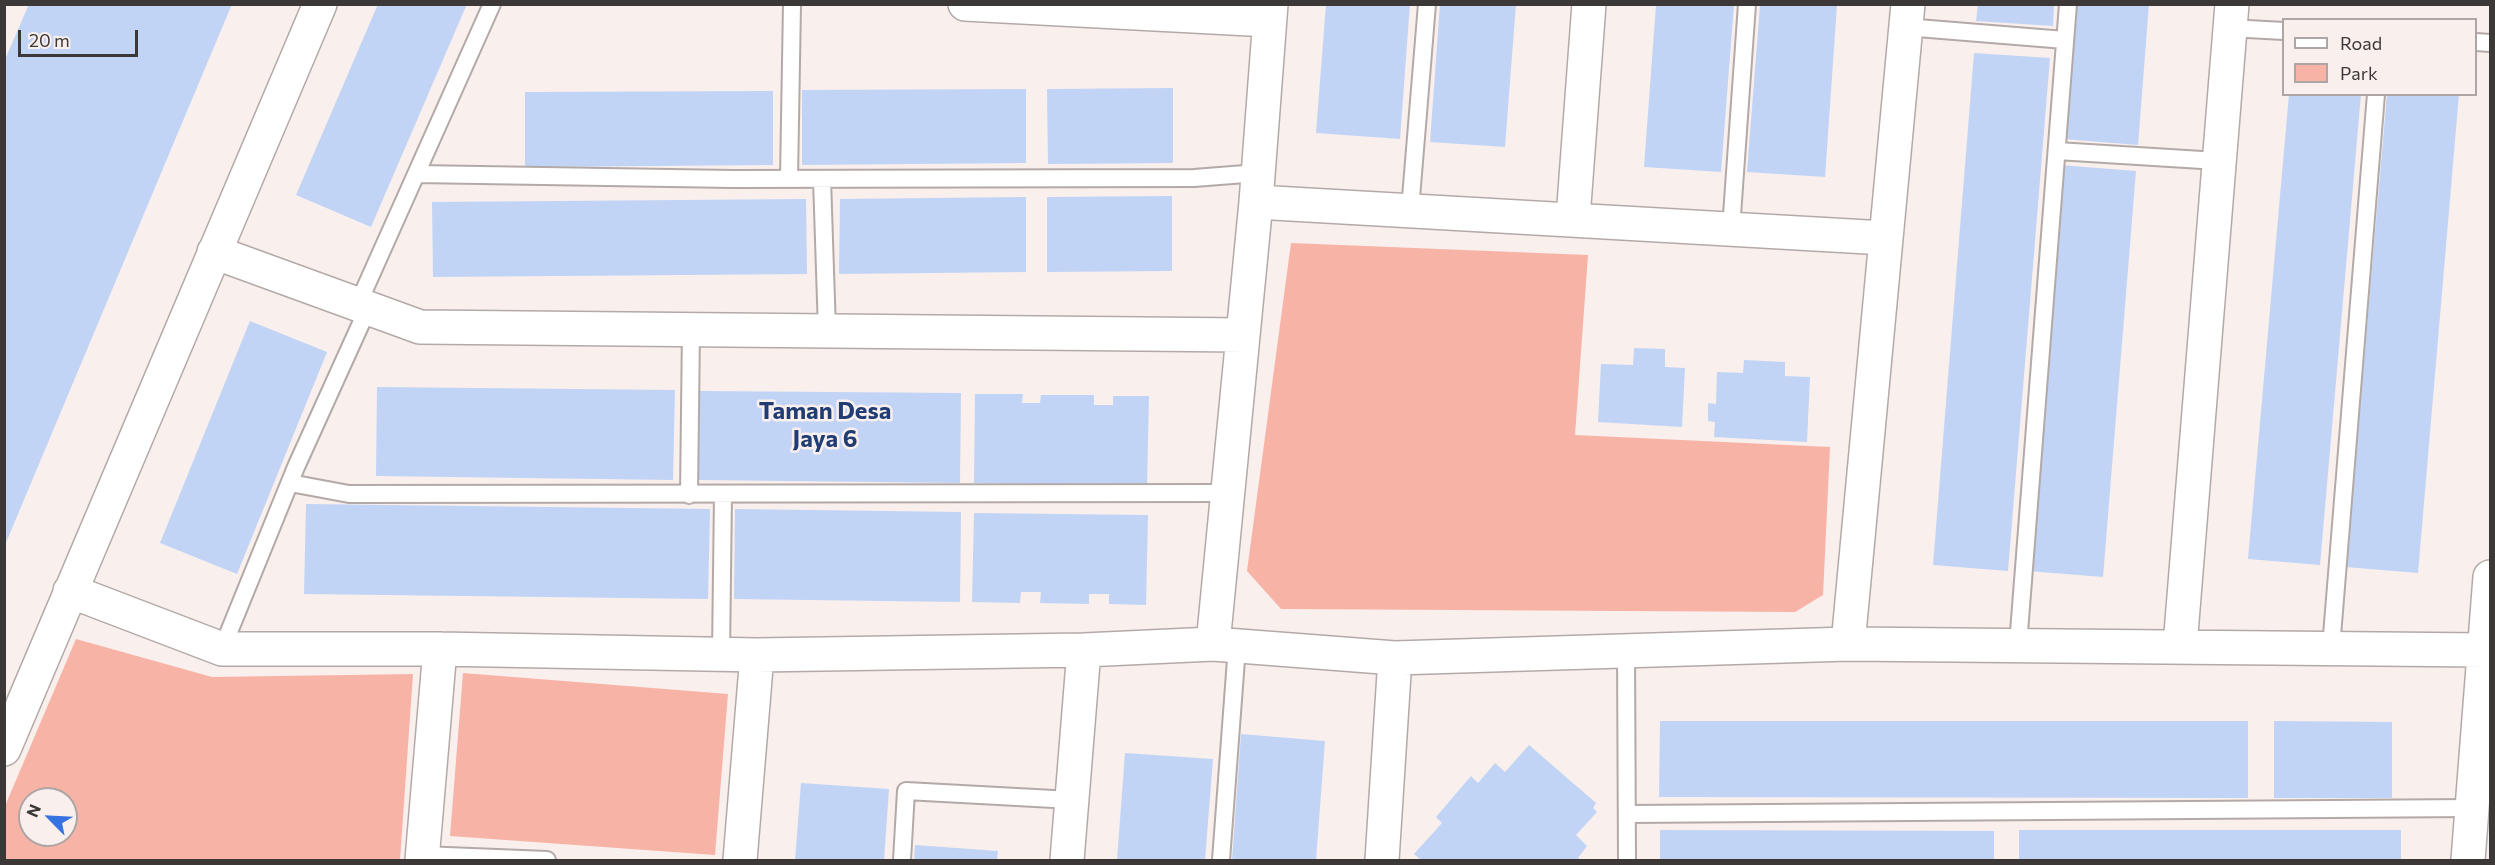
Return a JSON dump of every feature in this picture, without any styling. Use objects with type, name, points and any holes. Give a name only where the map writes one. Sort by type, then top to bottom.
[{"type":"street","points":[[4,749],[320,4]]},
{"type":"street","points":[[965,4],[1270,12],[1257,188],[1228,493],[1225,645]]},
{"type":"street","points":[[1573,218],[1589,4]]},
{"type":"street","points":[[1848,644],[1907,16]]},
{"type":"street","points":[[2180,646],[2230,16]]},
{"type":"street","points":[[1257,188],[1410,210],[1885,238]]},
{"type":"street","points":[[214,252],[420,327],[1243,334]]},
{"type":"street","points":[[2468,861],[2490,577]]},
{"type":"street","points":[[70,591],[222,649],[440,649],[757,655],[1084,650],[1225,645],[1395,658],[1848,644],[2484,650]]},
{"type":"street","points":[[422,858],[440,649]]},
{"type":"street","points":[[1067,861],[1084,650]]},
{"type":"street","points":[[740,861],[757,655]]},
{"type":"street","points":[[1382,861],[1395,658]]},
{"type":"lane","points":[[222,649],[416,174],[492,4]]},
{"type":"lane","points":[[789,179],[792,4]]},
{"type":"lane","points":[[1410,210],[1427,4]]},
{"type":"lane","points":[[1731,229],[1746,4]]},
{"type":"lane","points":[[2018,645],[2068,4]]},
{"type":"lane","points":[[1907,16],[2065,40]]},
{"type":"lane","points":[[2230,16],[2282,32]]},
{"type":"lane","points":[[2331,648],[2376,96]]},
{"type":"lane","points":[[2057,151],[2218,161]]},
{"type":"lane","points":[[416,174],[789,179],[1194,178],[1257,188]]},
{"type":"lane","points":[[822,179],[827,331]]},
{"type":"lane","points":[[689,495],[691,329]]},
{"type":"lane","points":[[290,483],[349,494],[1228,493]]},
{"type":"lane","points":[[721,654],[723,494]]},
{"type":"lane","points":[[1221,861],[1225,645]]},
{"type":"lane","points":[[1626,651],[1627,861]]},
{"type":"lane","points":[[902,861],[906,791],[1072,800]]},
{"type":"lane","points":[[1628,814],[2472,808]]},
{"type":"lane","points":[[422,858],[547,861]]},
{"type":"green space","points":[[1291,243],[1588,255],[1575,435],[1830,447],[1823,595],[1795,612],[1281,609],[1247,571]]},
{"type":"green space","points":[[76,639],[212,677],[413,674],[400,860],[5,860],[5,806]]},
{"type":"green space","points":[[463,673],[728,694],[715,855],[450,836]]},
{"type":"building","points":[[29,4],[232,4],[5,545],[4,62]]},
{"type":"building","points":[[378,4],[467,4],[371,227],[296,195]]},
{"type":"building","points":[[1326,4],[1410,4],[1400,139],[1316,133]]},
{"type":"building","points":[[1440,4],[1516,4],[1505,147],[1430,142]]},
{"type":"building","points":[[1978,4],[2054,4],[2053,26],[1976,21]]},
{"type":"building","points":[[2073,4],[2149,4],[2138,145],[2063,139]]},
{"type":"building","points":[[1656,5],[1734,5],[1721,172],[1644,167]]},
{"type":"building","points":[[1760,5],[1837,5],[1825,177],[1747,172]]},
{"type":"building","points":[[1974,53],[2050,58],[2008,571],[1933,565]]},
{"type":"building","points":[[1173,88],[1173,163],[1048,164],[1047,89]]},
{"type":"building","points":[[1026,89],[1026,163],[802,165],[802,90]]},
{"type":"building","points":[[773,91],[773,165],[525,167],[525,92]]},
{"type":"building","points":[[2289,96],[2361,96],[2320,565],[2248,559]]},
{"type":"building","points":[[2387,96],[2459,96],[2418,573],[2346,567]]},
{"type":"building","points":[[2060,165],[2136,171],[2103,577],[2028,571]]},
{"type":"building","points":[[1172,196],[1172,271],[1047,272],[1047,197]]},
{"type":"building","points":[[1026,197],[1026,272],[839,274],[840,199]]},
{"type":"building","points":[[806,199],[807,274],[433,277],[432,202]]},
{"type":"building","points":[[250,321],[327,352],[237,574],[160,543]]},
{"type":"building","points":[[1634,348],[1665,349],[1665,367],[1685,368],[1682,427],[1598,422],[1601,364],[1633,365]]},
{"type":"building","points":[[1744,360],[1785,362],[1785,376],[1810,377],[1807,442],[1714,437],[1715,422],[1708,421],[1708,403],[1716,404],[1717,372],[1743,373]]},
{"type":"building","points":[[377,387],[675,390],[673,480],[376,476]]},
{"type":"building","points":[[700,391],[961,393],[960,483],[698,480]]},
{"type":"building","points":[[975,394],[1023,394],[1022,403],[1040,403],[1041,395],[1094,395],[1094,405],[1113,405],[1113,396],[1149,396],[1147,486],[974,483]]},
{"type":"building","points":[[306,504],[710,509],[708,599],[304,594]]},
{"type":"building","points":[[735,509],[961,512],[960,602],[734,599]]},
{"type":"building","points":[[974,513],[1148,515],[1146,605],[1109,604],[1109,594],[1089,594],[1089,604],[1040,603],[1041,592],[1021,592],[1020,603],[972,602]]},
{"type":"building","points":[[1660,721],[2248,721],[2248,798],[1659,797]]},
{"type":"building","points":[[2274,721],[2392,722],[2392,798],[2274,798]]},
{"type":"building","points":[[1241,734],[1325,741],[1316,860],[1232,860]]},
{"type":"building","points":[[1529,745],[1596,803],[1593,808],[1597,812],[1576,835],[1587,846],[1578,858],[1581,860],[1421,860],[1414,854],[1442,823],[1436,817],[1471,776],[1478,783],[1495,763],[1505,772]]},
{"type":"building","points":[[1125,753],[1213,759],[1205,860],[1117,860]]},
{"type":"building","points":[[801,783],[889,789],[884,860],[795,860]]},
{"type":"building","points":[[1660,830],[1994,831],[1994,860],[1660,860]]},
{"type":"building","points":[[2019,830],[2401,830],[2401,860],[2019,860]]},
{"type":"building","points":[[915,845],[998,851],[997,860],[914,860]]},
{"type":"district","name":"Taman Desa Jaya 6","points":[[825,425]]}]
